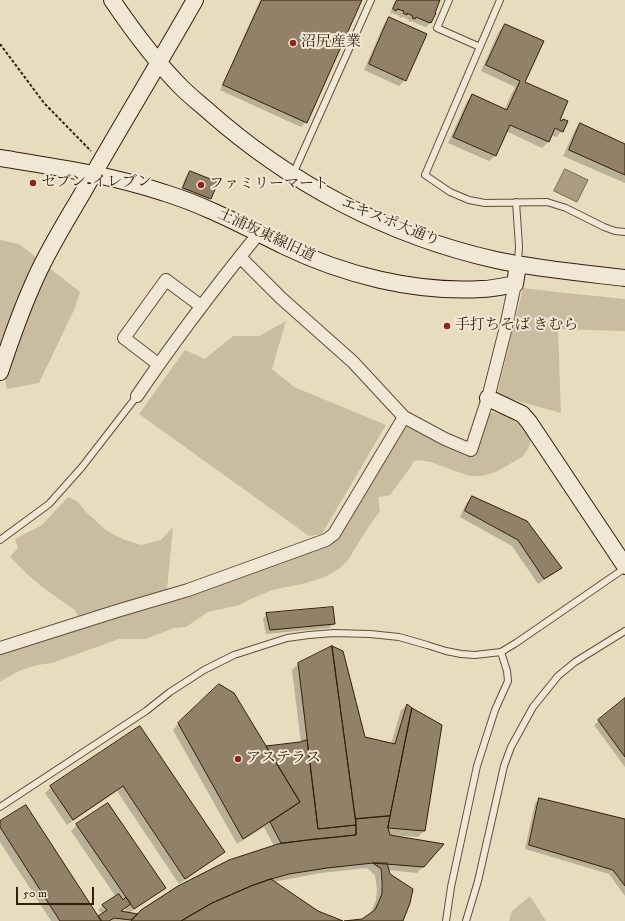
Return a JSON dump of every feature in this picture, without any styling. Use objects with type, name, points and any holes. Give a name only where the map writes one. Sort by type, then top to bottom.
[{"type":"street","name":"エキスポ大通り","points":[[112,0],[159,63],[182,88],[225,126],[258,152],[319,192],[393,227],[441,244],[483,256],[518,264],[625,278]]},
{"type":"street","points":[[0,372],[2,356],[33,283],[46,257],[195,0]]},
{"type":"street","name":"土浦坂東線旧道","points":[[0,158],[97,167],[133,183],[166,193],[203,207],[284,246],[353,274],[420,287],[448,289],[482,289],[515,284]]},
{"type":"street","points":[[137,396],[158,364],[201,306],[259,233]]},
{"type":"street","points":[[240,257],[281,298],[353,362],[404,417],[445,439],[471,450],[488,398],[505,331],[518,264]]},
{"type":"street","points":[[158,364],[124,338],[166,280],[201,306]]},
{"type":"street","points":[[488,398],[522,414],[568,480],[625,567]]},
{"type":"street","points":[[0,648],[188,590],[326,540],[334,534],[404,417]]},
{"type":"lane","points":[[293,176],[371,0]]},
{"type":"lane","points":[[449,0],[437,28],[480,47]]},
{"type":"lane","points":[[500,0],[425,175],[450,192],[469,200],[485,203],[547,202],[566,208],[604,228],[625,232]]},
{"type":"lane","points":[[516,202],[519,246],[518,264]]},
{"type":"lane","points":[[0,540],[49,504],[82,467],[137,396]]},
{"type":"lane","points":[[0,808],[146,710],[170,692],[204,670],[234,655],[287,638],[334,633],[370,634],[399,638],[461,654],[475,655],[501,652],[625,567]]},
{"type":"lane","points":[[466,921],[478,881],[504,766],[511,747],[533,707],[558,676],[575,662],[625,631]]},
{"type":"lane","points":[[446,921],[451,887],[478,766],[495,710],[508,681],[507,670],[501,652]]},
{"type":"path","points":[[0,44],[44,104],[97,167]]},
{"type":"shaded area","points":[[565,169],[588,180],[577,202],[554,191]]},
{"type":"shaded area","points":[[0,240],[19,244],[80,292],[74,310],[39,383],[7,389],[5,379],[12,356],[0,353]]},
{"type":"shaded area","points":[[523,288],[625,299],[625,331],[558,329],[561,413],[497,394]]},
{"type":"shaded area","points":[[286,321],[272,369],[294,387],[386,425],[322,534],[309,536],[139,414],[185,350],[205,359],[233,336],[259,336]]},
{"type":"shaded area","points":[[494,412],[506,416],[516,422],[531,440],[528,449],[522,457],[496,472],[482,476],[469,476],[431,462],[418,460],[413,462],[390,495],[378,497],[380,511],[348,560],[339,569],[325,577],[306,583],[272,590],[239,605],[208,612],[186,627],[174,628],[145,639],[119,639],[52,663],[37,665],[21,670],[0,682],[0,652],[79,619],[75,610],[42,587],[10,557],[18,548],[15,539],[42,525],[68,497],[77,501],[87,513],[107,531],[125,540],[141,545],[161,540],[173,527],[166,600],[328,544],[403,425],[408,424],[473,455],[487,414]]},
{"type":"shaded area","points":[[530,896],[546,921],[509,921],[512,911]]},
{"type":"building","name":"沼尻産業","points":[[262,0],[362,0],[307,123],[223,85]]},
{"type":"building","points":[[397,0],[440,0],[436,13],[430,23],[416,17],[415,19],[412,18],[413,16],[403,13],[404,11],[397,9],[396,11],[393,9]]},
{"type":"building","points":[[389,17],[427,34],[406,81],[369,64]]},
{"type":"building","points":[[505,24],[544,41],[525,82],[568,101],[560,120],[562,121],[563,119],[568,121],[563,132],[555,128],[549,142],[510,125],[496,156],[453,137],[472,94],[507,110],[520,81],[486,65]]},
{"type":"building","points":[[580,123],[625,144],[625,175],[569,150]]},
{"type":"building","points":[[190,171],[218,182],[211,199],[183,188]]},
{"type":"building","points":[[472,496],[527,521],[562,568],[544,579],[518,540],[465,511]]},
{"type":"building","points":[[333,607],[335,624],[270,630],[266,613]]},
{"type":"building","points":[[332,646],[356,825],[318,829],[298,663]]},
{"type":"building","points":[[332,646],[343,651],[365,737],[395,744],[407,704],[412,708],[390,816],[356,819]]},
{"type":"building","points":[[219,684],[234,693],[300,802],[243,839],[178,723]]},
{"type":"building","points":[[625,698],[625,757],[598,720]]},
{"type":"building","points":[[412,708],[442,725],[425,831],[388,828]]},
{"type":"building","points":[[140,726],[225,852],[185,879],[123,786],[73,820],[50,786]]},
{"type":"building","points":[[307,740],[318,829],[356,825],[356,835],[281,843],[270,822],[300,802],[266,746]]},
{"type":"building","points":[[539,798],[625,819],[625,886],[613,870],[529,845]]},
{"type":"building","points":[[108,803],[166,888],[134,909],[76,824]]},
{"type":"building","points":[[26,805],[101,921],[60,921],[0,827],[0,821]]},
{"type":"building","points":[[390,816],[388,828],[390,835],[444,844],[424,867],[373,863],[289,874],[251,886],[212,903],[181,921],[131,921],[141,910],[178,886],[229,860],[278,844],[356,835],[356,819]]},
{"type":"building","points":[[373,863],[387,863],[390,874],[413,889],[410,903],[403,921],[344,921],[362,919],[375,910],[382,894],[382,883],[381,869]]},
{"type":"building","points":[[271,879],[318,911],[343,921],[181,921],[212,903]]},
{"type":"building","points":[[119,894],[123,900],[126,897],[131,904],[121,911],[138,914],[131,920],[114,918],[109,921],[102,921],[98,916],[107,910],[102,905]]},
{"type":"place","name":"沼尻産業","points":[[293,43]]},
{"type":"place","name":"セブン-イレブン","points":[[33,183]]},
{"type":"place","name":"ファミリーマート","points":[[201,185]]},
{"type":"place","name":"手打ちそば きむら","points":[[447,326]]},
{"type":"place","name":"アステラス","points":[[238,759]]}]
